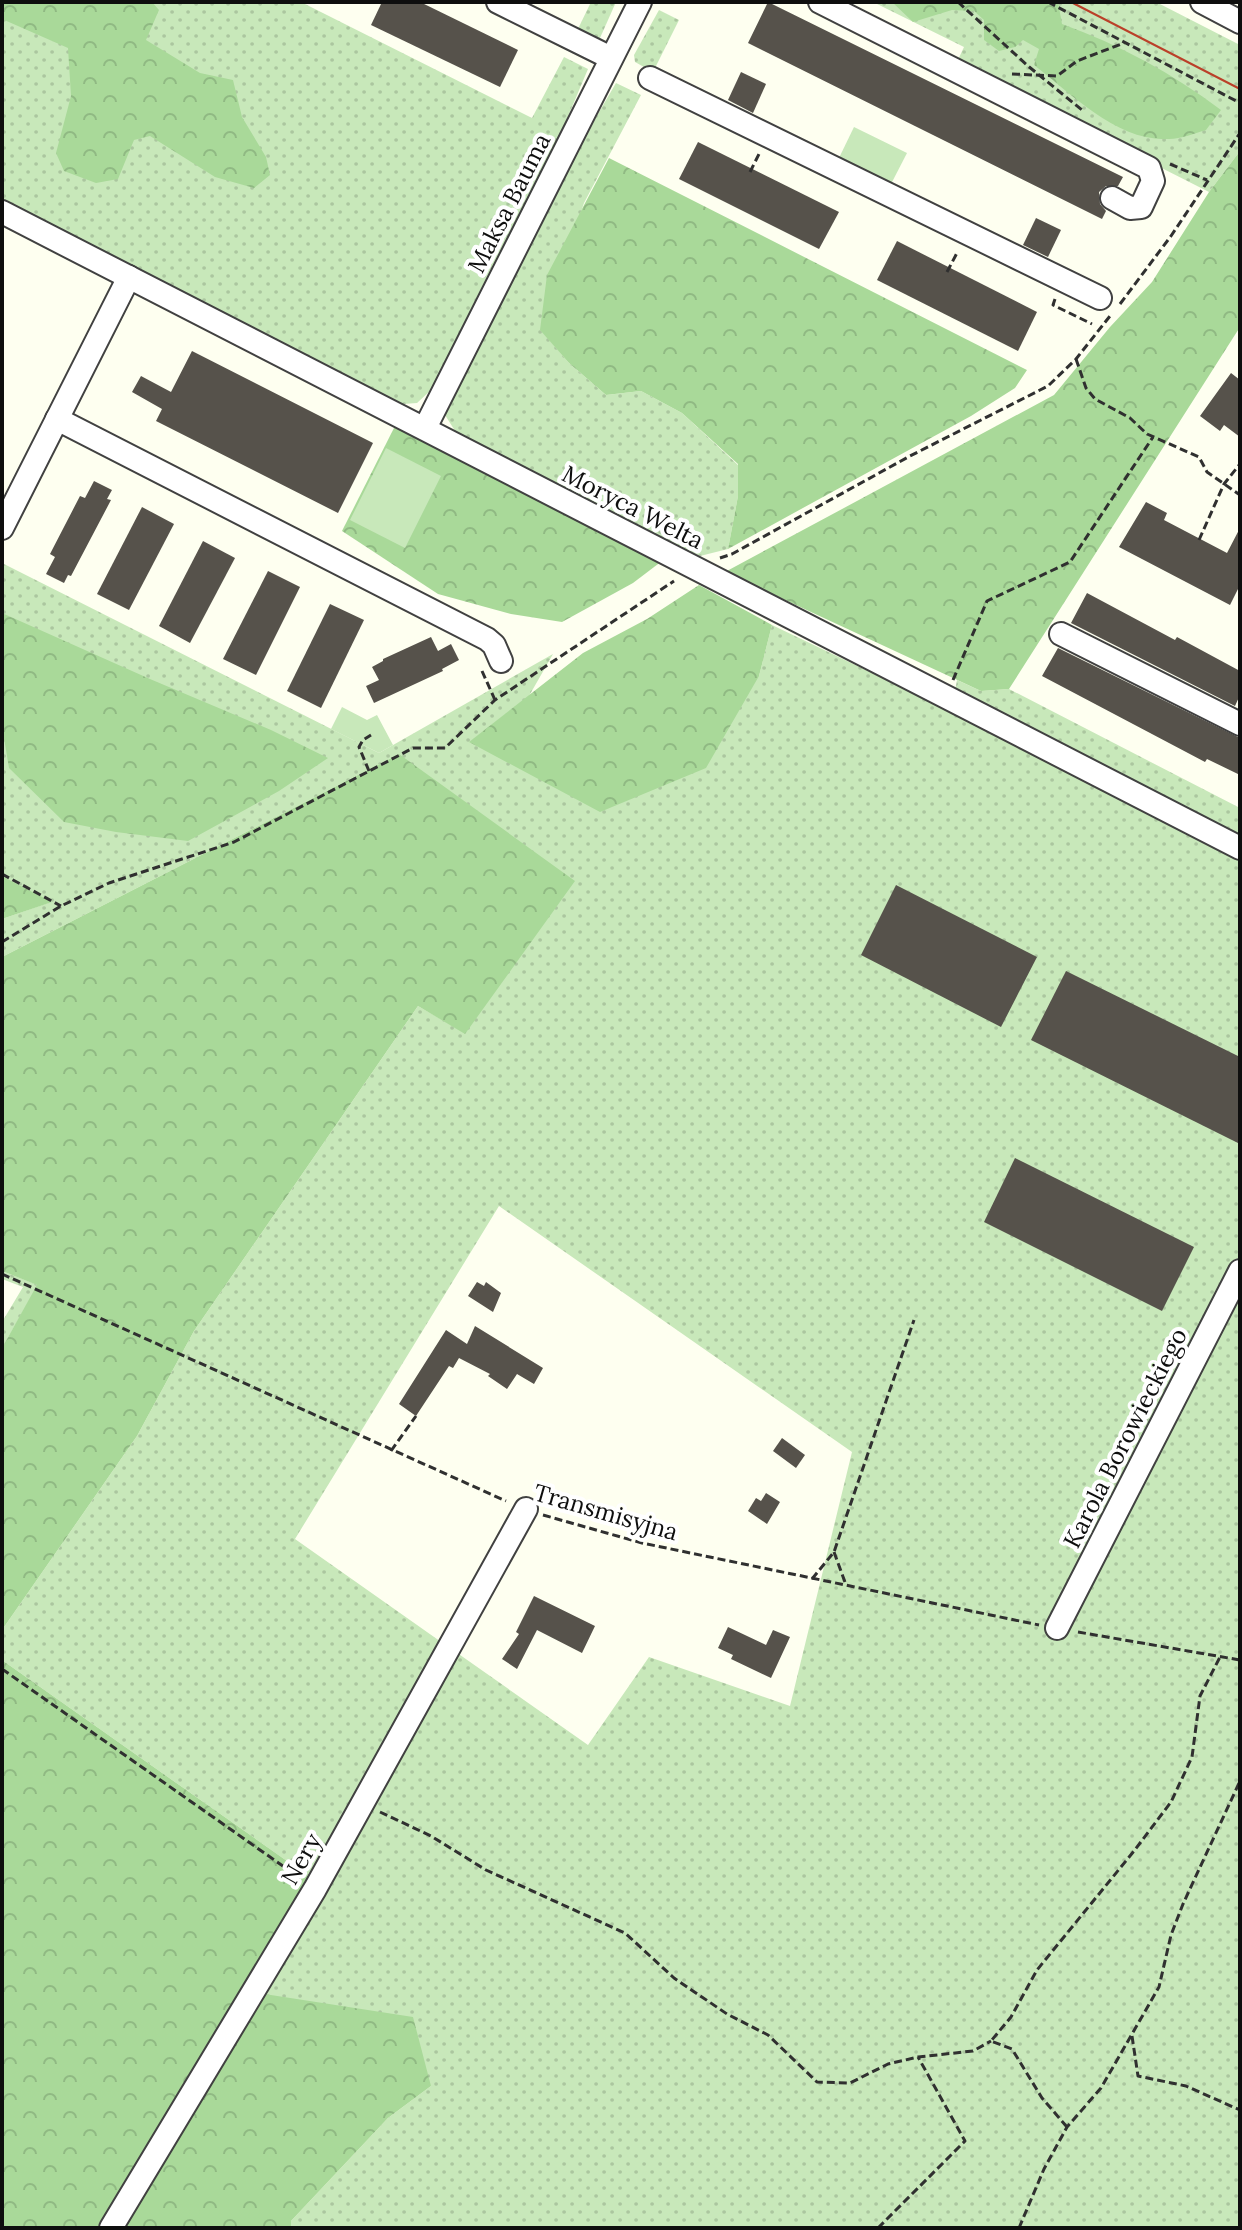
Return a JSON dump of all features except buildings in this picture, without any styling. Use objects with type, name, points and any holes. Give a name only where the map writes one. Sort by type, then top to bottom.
[{"type":"street","points":[[498,2],[611,58]]},
{"type":"street","name":"Maksa Bauma","points":[[425,428],[640,2]]},
{"type":"street","points":[[820,2],[1149,168],[1153,181],[1141,207],[1130,208],[1112,198]]},
{"type":"street","points":[[1202,2],[1240,22]]},
{"type":"street","points":[[650,78],[1100,298]]},
{"type":"street","name":"Moryca Welta","points":[[2,212],[1240,848]]},
{"type":"street","points":[[2,528],[129,277]]},
{"type":"street","points":[[57,419],[487,639],[494,645],[491,665]]},
{"type":"street","points":[[1061,634],[1240,724]]},
{"type":"street","name":"Karola Borowieckiego","points":[[1057,1628],[1240,1271]]},
{"type":"street","name":"Nery","points":[[111,2228],[315,1889],[526,1509]]},
{"type":"path","points":[[958,2],[1089,115]]},
{"type":"path","points":[[1048,2],[1240,103]]},
{"type":"path","points":[[1007,74],[1057,76],[1077,61],[1124,43]]},
{"type":"path","points":[[2,942],[61,906],[109,883],[234,842],[413,748],[445,748],[495,700],[694,567],[732,554],[910,456],[1048,386],[1076,359],[1133,287],[1240,133]]},
{"type":"path","points":[[750,172],[763,146]]},
{"type":"path","points":[[1162,160],[1207,181]]},
{"type":"path","points":[[947,272],[961,244]]},
{"type":"path","points":[[1076,359],[1086,388],[1095,399],[1130,418],[1153,437],[1199,457],[1207,472],[1240,495]]},
{"type":"path","points":[[946,697],[987,601],[1070,562],[1153,437]]},
{"type":"path","points":[[1199,540],[1224,484],[1240,464]]},
{"type":"path","points":[[491,665],[495,700]]},
{"type":"path","points":[[370,772],[359,747],[371,735]]},
{"type":"path","points":[[2,874],[61,906]]},
{"type":"path","name":"Transmisyjna","points":[[2,1274],[526,1509],[642,1543],[812,1579],[1057,1628],[1240,1660]]},
{"type":"path","points":[[812,1579],[834,1552],[914,1320]]},
{"type":"path","points":[[391,1451],[416,1416]]},
{"type":"path","points":[[834,1552],[846,1585]]},
{"type":"path","points":[[362,1803],[431,1836],[486,1870],[625,1933],[674,1978],[727,2014],[768,2035],[817,2082],[850,2083],[888,2064],[973,2051],[991,2041],[1011,2017],[1037,1970],[1171,1802],[1192,1757],[1200,1696],[1220,1657]]},
{"type":"path","points":[[2,1669],[315,1889]]},
{"type":"path","points":[[1019,2228],[1044,2169],[1067,2127],[1101,2088],[1159,1987],[1171,1935],[1183,1904],[1240,1781]]},
{"type":"path","points":[[1132,2036],[1138,2076],[1186,2086],[1240,2110]]},
{"type":"path","points":[[991,2041],[1012,2049],[1042,2098],[1067,2127]]},
{"type":"path","points":[[878,2228],[965,2141],[918,2057]]},
{"type":"green space","points":[[2,2],[301,2],[532,118],[564,57],[588,69],[561,133],[431,390],[417,403],[403,404],[2,200]]},
{"type":"green space","points":[[2,2],[152,2],[159,10],[146,40],[200,73],[233,80],[242,117],[266,157],[270,175],[254,188],[215,177],[150,136],[134,140],[118,179],[96,183],[64,171],[56,153],[71,96],[68,48],[2,19]]},
{"type":"green space","points":[[591,2],[616,2],[600,38],[594,41],[576,33]]},
{"type":"green space","points":[[873,2],[1156,2],[1240,45],[1240,151],[1209,192],[956,64],[964,47]]},
{"type":"green space","points":[[892,2],[1058,2],[1062,24],[1145,61],[1221,110],[1206,130],[1183,137],[1150,138],[1131,133],[1096,114],[1034,65],[1039,49],[1023,40],[1015,47],[999,51],[984,40],[984,20],[974,11],[952,10],[913,22]]},
{"type":"green space","points":[[659,10],[679,20],[653,72],[635,62],[634,55]]},
{"type":"green space","points":[[616,83],[641,95],[584,203],[541,330],[569,363],[606,395],[641,391],[682,413],[738,465],[738,496],[728,549],[700,556],[457,434],[445,415],[581,143]]},
{"type":"green space","points":[[854,127],[907,153],[890,186],[838,160]]},
{"type":"green space","points":[[1240,151],[1240,327],[1009,689],[981,691],[725,572],[1054,395],[1152,282],[1209,192]]},
{"type":"green space","points":[[609,158],[1027,370],[1015,388],[971,416],[728,549],[738,496],[738,464],[682,413],[641,391],[606,395],[569,363],[540,330],[547,275]]},
{"type":"green space","points":[[395,426],[662,561],[633,583],[562,622],[511,614],[438,594],[342,531]]},
{"type":"green space","points":[[386,448],[441,476],[405,548],[350,520]]},
{"type":"green space","points":[[2,563],[379,753],[553,654],[529,696],[470,742],[759,676],[772,625],[1010,739],[1240,858],[1240,2228],[291,2228],[291,2221],[388,2118],[431,2086],[258,1993],[453,1650],[588,1745],[649,1657],[790,1706],[852,1452],[499,1206],[295,1539],[444,1644],[314,1880],[2,1660],[2,1630],[137,1436],[194,1331],[418,1006],[465,1033],[399,754],[2,957],[2,919],[51,902],[2,876]]},
{"type":"green space","points":[[699,585],[772,625],[759,676],[706,768],[600,812],[469,742],[583,653],[647,619]]},
{"type":"green space","points":[[2,613],[271,730],[328,758],[279,791],[188,841],[64,822],[9,768],[2,726]]},
{"type":"green space","points":[[957,680],[981,691],[1009,689],[1240,808],[1240,836],[955,691]]},
{"type":"green space","points":[[342,707],[367,720],[377,715],[393,745],[379,753],[331,729]]},
{"type":"green space","points":[[399,754],[575,881],[465,1034],[418,1006],[194,1331],[137,1436],[2,1630],[2,1348],[37,1285],[2,1271],[2,957]]},
{"type":"green space","points":[[2,876],[52,902],[2,919]]},
{"type":"green space","points":[[2,1271],[38,1285],[2,1348],[2,1322],[23,1287],[2,1279]]},
{"type":"green space","points":[[2,1660],[314,1880],[103,2228],[2,2228]]},
{"type":"green space","points":[[258,1993],[413,2017],[431,2086],[388,2118],[291,2221],[291,2228],[116,2228]]},
{"type":"tram line","points":[[1071,2],[1240,89]]}]
